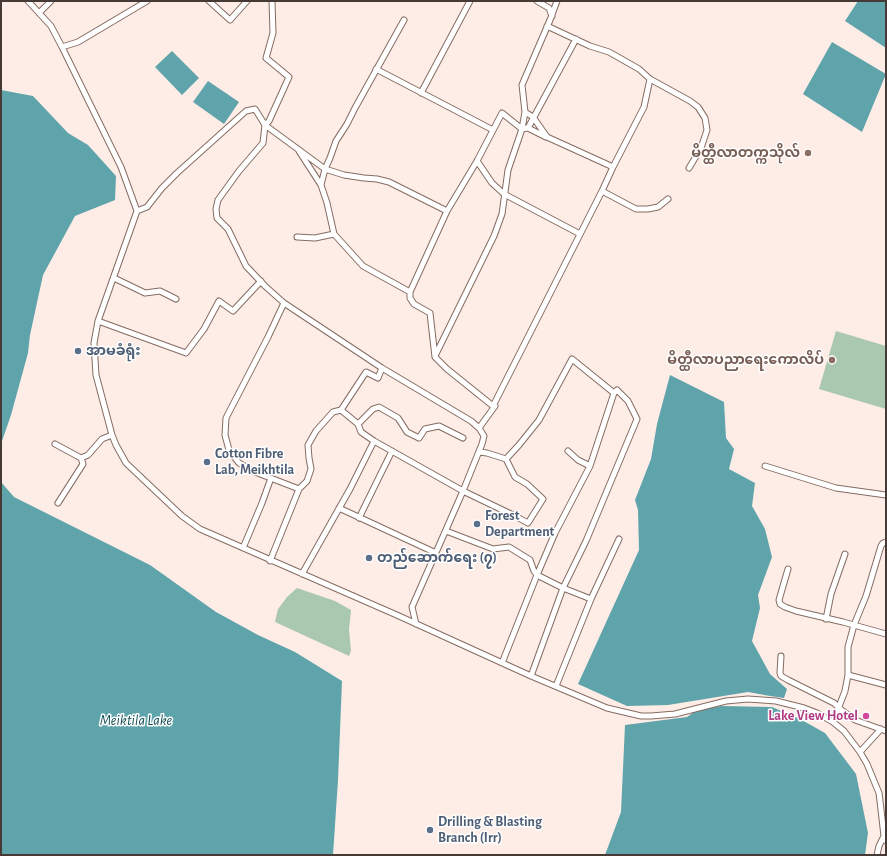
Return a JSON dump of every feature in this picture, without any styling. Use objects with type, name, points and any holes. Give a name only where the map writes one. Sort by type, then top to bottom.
[{"type":"street","points":[[28,1],[51,26],[62,47],[121,167],[137,211],[98,321],[94,343],[96,375],[112,435],[126,463],[182,516],[200,529],[531,676],[607,708],[641,716],[651,716],[675,714],[731,700],[754,699],[776,701],[817,713],[833,722],[844,731],[860,752],[872,774],[883,801],[884,836],[886,841]]},
{"type":"street","points":[[39,13],[51,1]]},
{"type":"street","points":[[62,47],[78,42],[147,1]]},
{"type":"street","points":[[208,1],[230,20],[247,1]]},
{"type":"street","points":[[272,1],[273,33],[266,58],[289,77],[269,121],[265,125],[262,144],[239,171],[218,200],[216,209],[217,218],[228,229],[246,266],[284,303],[382,368],[471,421],[484,436],[464,491],[412,607],[416,624]]},
{"type":"street","points":[[421,93],[470,1]]},
{"type":"street","points":[[537,1],[549,8],[552,16]]},
{"type":"street","points":[[435,356],[494,236],[502,214],[508,170],[522,128],[525,112],[522,85],[557,1]]},
{"type":"street","points":[[321,185],[325,169],[336,141],[347,124],[404,20]]},
{"type":"street","points":[[547,26],[590,46],[609,52],[639,70],[650,79],[698,107],[705,118],[707,130],[701,148],[689,168]]},
{"type":"street","points":[[528,128],[576,39]]},
{"type":"street","points":[[376,69],[493,130]]},
{"type":"street","points":[[478,428],[495,406],[493,406],[644,107],[650,79]]},
{"type":"street","points":[[137,211],[147,207],[162,188],[177,173],[246,111],[255,109],[265,125],[325,169],[344,175],[389,182],[447,211]]},
{"type":"street","points":[[525,112],[533,117],[547,137]]},
{"type":"street","points":[[493,406],[447,369],[435,356],[430,313],[414,304],[410,298],[410,292],[447,211],[477,161],[502,113],[522,128],[528,128],[613,167]]},
{"type":"street","points":[[298,148],[321,185],[334,234],[363,266],[410,292]]},
{"type":"street","points":[[477,161],[492,183],[504,194],[580,234]]},
{"type":"street","points":[[602,191],[636,209],[658,207],[668,199]]},
{"type":"street","points":[[297,237],[315,238],[334,234]]},
{"type":"street","points":[[114,278],[145,293],[160,291],[176,299]]},
{"type":"street","points":[[98,321],[186,353],[204,329],[218,301],[233,311],[261,281]]},
{"type":"street","points":[[284,303],[226,418],[225,435],[229,450],[239,463],[254,472],[299,489]]},
{"type":"street","points":[[506,459],[539,420],[572,359],[614,393]]},
{"type":"street","points":[[270,560],[299,489],[307,481],[311,469],[308,445],[316,431],[333,412],[341,410],[366,372],[378,378],[382,368]]},
{"type":"street","points":[[502,663],[536,575],[555,533],[590,466],[614,393],[617,390],[628,401],[637,419],[586,542],[563,588],[531,676]]},
{"type":"street","points":[[358,424],[372,409],[379,407],[398,418],[407,432],[419,438],[425,429],[439,426],[463,438]]},
{"type":"street","points":[[341,410],[358,424],[361,432],[374,441],[464,491],[528,523],[543,499],[527,484],[516,477],[506,459],[487,452],[479,452]]},
{"type":"street","points":[[81,458],[88,455],[102,439],[112,435]]},
{"type":"street","points":[[302,574],[374,441]]},
{"type":"street","points":[[55,444],[81,458],[83,464],[58,503]]},
{"type":"street","points":[[360,518],[392,451]]},
{"type":"street","points":[[568,451],[578,460],[590,466]]},
{"type":"street","points":[[765,466],[836,488],[886,495]]},
{"type":"street","points":[[243,548],[271,478]]},
{"type":"street","points":[[339,508],[436,553]]},
{"type":"street","points":[[446,532],[493,549],[509,547],[530,560],[536,575],[591,599]]},
{"type":"street","points":[[556,686],[591,599],[619,539]]},
{"type":"street","points":[[833,722],[846,691],[848,675],[848,647],[854,625],[866,596],[881,546],[886,542]]},
{"type":"street","points":[[826,619],[831,594],[845,554]]},
{"type":"street","points":[[788,570],[779,600],[780,604],[784,607],[886,634]]},
{"type":"street","points":[[781,656],[781,676],[834,703],[855,720],[884,730],[860,752]]},
{"type":"street","points":[[848,675],[886,685]]},
{"type":"street","points":[[877,855],[879,846],[884,836]]},
{"type":"green space","points":[[836,331],[886,346],[886,409],[819,389]]},
{"type":"green space","points":[[297,588],[335,601],[351,610],[349,629],[351,651],[349,656],[275,622],[278,609],[287,597]]},
{"type":"water","points":[[858,1],[886,1],[886,48],[845,21]]},
{"type":"water","points":[[832,42],[886,74],[862,132],[803,94]]},
{"type":"water","points":[[172,51],[199,78],[182,95],[155,67]]},
{"type":"water","points":[[208,81],[239,102],[224,124],[193,102]]},
{"type":"water","points":[[1,90],[33,96],[68,133],[88,145],[116,176],[115,200],[75,216],[43,275],[30,335],[28,353],[11,415],[1,444]]},
{"type":"water","points":[[670,375],[724,402],[726,438],[734,449],[729,469],[755,483],[752,506],[765,529],[772,557],[758,595],[760,608],[752,641],[770,674],[787,689],[784,698],[748,692],[668,705],[627,706],[578,684],[639,550],[638,510],[635,500],[651,459],[657,424]]},
{"type":"water","name":"Meiktila Lake","points":[[1,482],[14,497],[150,565],[216,612],[258,635],[295,652],[342,681],[333,855],[1,855]]},
{"type":"water","points":[[721,706],[772,707],[800,719],[825,733],[856,774],[868,833],[865,855],[605,855],[621,812],[625,725],[687,717],[697,710]]},
{"type":"place","name":"မိတ္ထီလာတက္ကသိုလ်","points":[[808,153]]},
{"type":"place","name":"အာမခံရုံး","points":[[78,351]]},
{"type":"place","name":"မိတ္ထီလာပညာရေးကောလိပ်","points":[[832,360]]},
{"type":"place","name":"Cotton Fibre Lab, Meikhtila","points":[[207,462]]},
{"type":"place","name":"Forest Department","points":[[477,524]]},
{"type":"place","name":"တည်ဆောက်ရေး (၇)","points":[[369,558]]},
{"type":"place","name":"Lake View Hotel","points":[[866,716]]},
{"type":"place","name":"Drilling & Blasting Branch (Irr)","points":[[430,830]]}]
